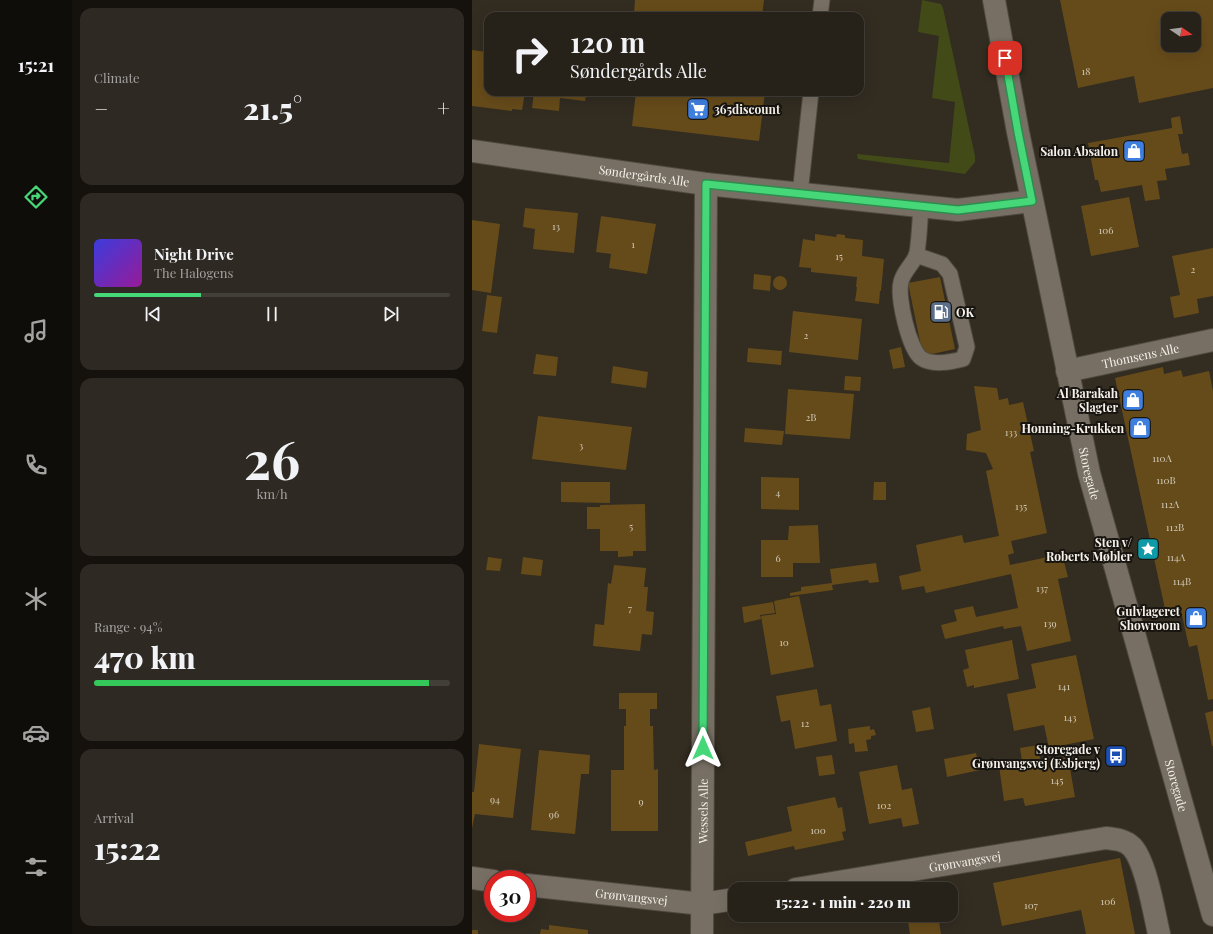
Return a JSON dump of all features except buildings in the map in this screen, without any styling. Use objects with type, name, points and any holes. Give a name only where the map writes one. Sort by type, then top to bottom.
[{"type":"street","name":"Storegade","points":[[994,0],[1018,132],[1089,473],[1213,914]]},
{"type":"street","name":"Søndergårds Alle","points":[[472,151],[706,184],[958,210],[1032,201]]},
{"type":"street","name":"Wessels Alle","points":[[702,934],[706,184]]},
{"type":"street","name":"Thomsens Alle","points":[[1067,371],[1213,340]]},
{"type":"street","name":"Grønvangsvej","points":[[839,882],[1106,838],[1115,839],[1124,842],[1131,847],[1140,859],[1159,934]]},
{"type":"street","points":[[472,878],[484,880]]},
{"type":"street","name":"Grønvangsvej","points":[[536,886],[702,904],[728,900]]},
{"type":"lane","points":[[820,12],[822,0]]},
{"type":"lane","points":[[800,194],[811,96]]},
{"type":"lane","points":[[916,255],[942,264],[950,274],[967,347],[963,359],[951,362],[932,362],[921,359],[910,341],[901,304],[900,283],[916,255],[921,206]]},
{"type":"green space","points":[[922,0],[941,4],[943,8],[975,156],[975,162],[965,174],[858,159],[857,154],[949,163],[955,102],[932,98],[939,36],[918,32]]},
{"type":"place","name":"365discount","points":[[698,109]]},
{"type":"place","name":"Salon Absalon","points":[[1134,151]]},
{"type":"place","name":"OK","points":[[941,312]]},
{"type":"place","name":"Al Barakah Slagter","points":[[1133,400]]},
{"type":"place","name":"Honning-Krukken","points":[[1140,428]]},
{"type":"place","name":"Sten v/ Roberts Møbler","points":[[1148,549]]},
{"type":"place","name":"Gulvlageret Showroom","points":[[1196,618]]},
{"type":"place","name":"Storegade v Grønvangsvej (Esbjerg)","points":[[1116,756]]},
{"type":"route","points":[[703,748],[706,184],[958,210],[1032,201],[1005,58]]}]
